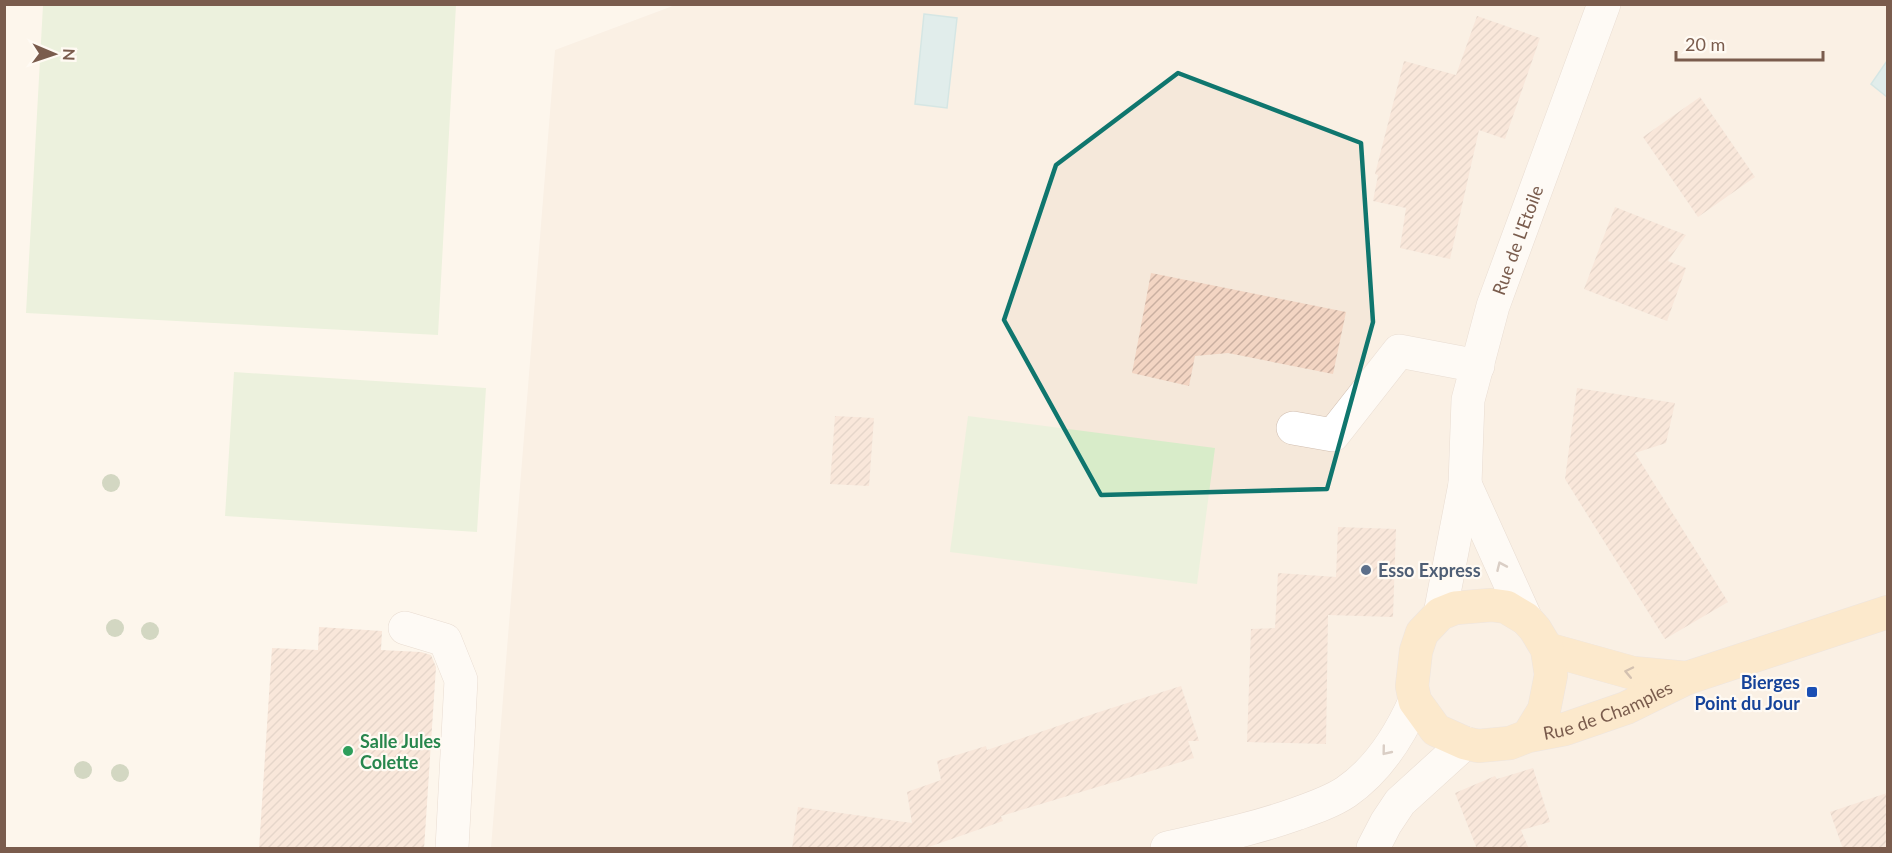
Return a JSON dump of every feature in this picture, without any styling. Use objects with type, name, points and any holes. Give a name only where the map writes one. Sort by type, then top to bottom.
[{"type":"main road","points":[[1491,605],[1506,607],[1526,619],[1548,650],[1551,675],[1544,710],[1528,736],[1510,742],[1478,746],[1436,729],[1415,701],[1412,686],[1416,651],[1422,633],[1440,614],[1455,608],[1491,605]]},
{"type":"main road","name":"Rue de Champles","points":[[1528,736],[1565,729],[1626,708],[1687,678],[1887,612]]},
{"type":"main road","name":"Rue de Champles","points":[[1548,650],[1633,673],[1687,678]]},
{"type":"street","name":"Rue de L'Etoile","points":[[1440,614],[1464,484],[1468,400],[1493,306],[1604,4]]},
{"type":"street","points":[[1293,428],[1333,435],[1399,351],[1478,366]]},
{"type":"street","name":"Rue de L'Etoile","points":[[1464,484],[1526,619]]},
{"type":"street","points":[[405,628],[445,640],[461,680],[452,849]]},
{"type":"street","points":[[1167,849],[1264,826],[1322,805],[1346,792],[1366,775],[1390,747],[1400,733],[1415,701]]},
{"type":"street","points":[[1373,849],[1400,802],[1465,742]]},
{"type":"street","points":[[1322,805],[1400,802]]},
{"type":"highlighted area","points":[[1178,73],[1361,143],[1373,322],[1327,489],[1101,495],[1004,320],[1056,165]]},
{"type":"shaded area","points":[[678,4],[1887,5],[1887,848],[491,848],[555,50]]},
{"type":"green space","points":[[43,5],[456,5],[438,335],[26,313]]},
{"type":"green space","points":[[234,372],[486,388],[477,532],[225,516]]},
{"type":"green space","points":[[968,416],[1215,448],[1197,584],[950,552]]},
{"type":"water","points":[[924,14],[957,18],[947,108],[915,104]]},
{"type":"water","points":[[1887,61],[1887,97],[1871,84]]},
{"type":"building","points":[[1477,16],[1540,38],[1505,139],[1479,130],[1450,259],[1400,248],[1406,208],[1373,201],[1378,175],[1375,174],[1404,61],[1456,75]]},
{"type":"building","points":[[1700,97],[1755,177],[1698,217],[1643,137]]},
{"type":"building","points":[[1615,207],[1686,235],[1668,261],[1686,268],[1667,321],[1584,289]]},
{"type":"building","points":[[1151,273],[1346,312],[1333,374],[1228,353],[1195,356],[1189,386],[1132,373]]},
{"type":"building","points":[[1577,388],[1675,403],[1666,443],[1635,453],[1728,602],[1665,639],[1565,479]]},
{"type":"building","points":[[835,416],[874,418],[869,486],[830,484]]},
{"type":"building","points":[[1338,527],[1396,529],[1393,617],[1328,615],[1326,744],[1247,742],[1251,629],[1275,628],[1278,573],[1336,577]]},
{"type":"building","name":"Salle Jules Colette","points":[[319,627],[382,631],[381,650],[421,652],[431,655],[436,667],[424,849],[259,849],[272,648],[318,650]]},
{"type":"building","points":[[1181,686],[1199,741],[1188,741],[1194,758],[1001,816],[1003,821],[923,849],[792,849],[798,807],[912,823],[907,792],[941,780],[937,761],[986,746],[987,750]]},
{"type":"building","points":[[1533,768],[1550,822],[1521,830],[1529,849],[1477,849],[1455,793],[1495,776],[1497,779]]},
{"type":"building","points":[[1887,793],[1887,849],[1843,849],[1830,812]]},
{"type":"place","name":"Esso Express","points":[[1366,570]]},
{"type":"place","name":"Bierges Point du Jour","points":[[1812,692]]},
{"type":"place","name":"Salle Jules Colette","points":[[348,751]]}]
